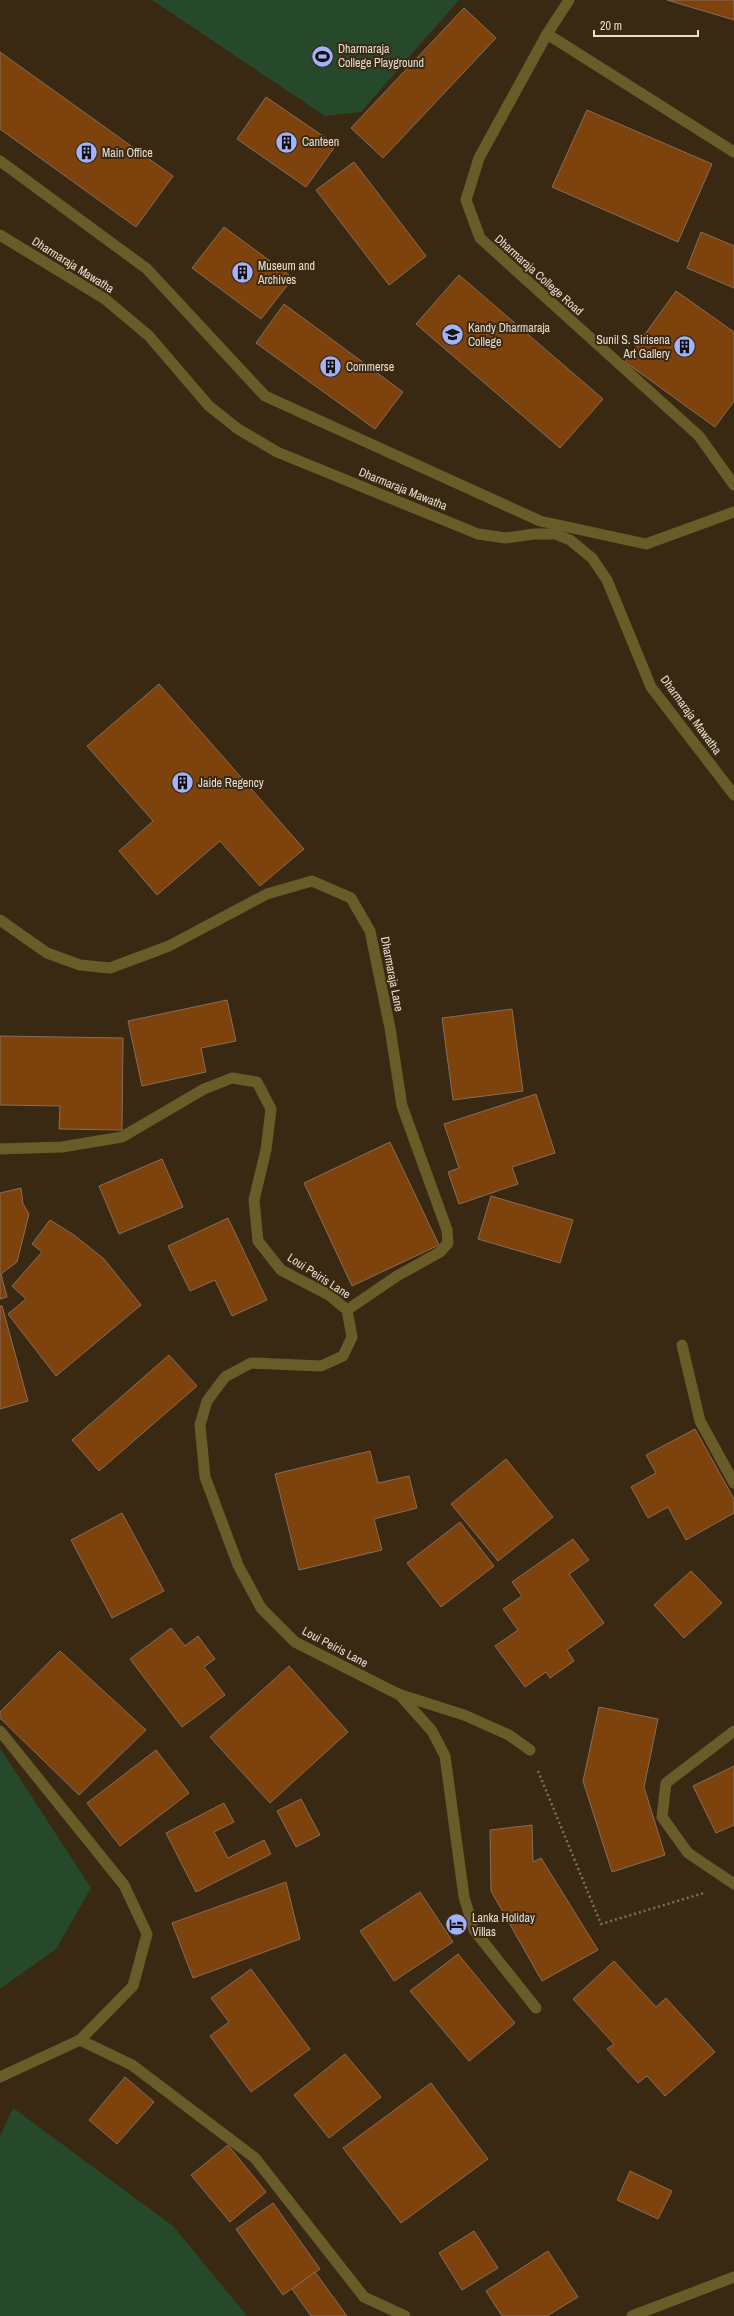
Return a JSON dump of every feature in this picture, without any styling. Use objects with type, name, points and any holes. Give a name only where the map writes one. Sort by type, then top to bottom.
[{"type":"street","name":"Dharmaraja College Road","points":[[569,0],[547,34],[479,158],[466,200],[480,238],[699,436],[734,485]]},
{"type":"street","points":[[547,34],[734,152]]},
{"type":"street","points":[[0,161],[147,269],[264,396],[540,521],[646,544],[734,512]]},
{"type":"street","name":"Dharmaraja Mawatha","points":[[0,235],[105,299],[149,336],[209,406],[238,430],[277,452],[478,534],[506,538],[534,534],[555,534],[570,540],[592,558],[607,580],[652,686],[734,794]]},
{"type":"street","name":"Dharmaraja Lane","points":[[0,920],[47,953],[80,965],[110,968],[169,946],[267,894],[312,881],[351,898],[370,932],[390,1028],[402,1106],[447,1230],[448,1243],[440,1252],[397,1276],[347,1310]]},
{"type":"street","name":"Loui Peiris Lane","points":[[0,1149],[62,1146],[122,1137],[211,1086],[232,1078],[257,1082],[271,1109],[266,1150],[254,1200],[258,1241],[281,1270],[329,1295],[347,1310],[352,1337],[343,1356],[321,1366],[251,1363],[225,1377],[206,1401],[200,1425],[205,1477],[238,1565],[261,1608],[295,1642],[398,1694],[464,1715],[509,1735],[530,1750]]},
{"type":"street","points":[[682,1346],[700,1421],[734,1482]]},
{"type":"street","points":[[398,1694],[432,1731],[445,1756],[464,1898],[474,1930],[536,2008]]},
{"type":"street","points":[[0,1731],[124,1885],[147,1934],[133,1986],[80,2040],[0,2077]]},
{"type":"street","points":[[734,1731],[666,1783],[662,1817],[688,1853],[734,1884]]},
{"type":"street","points":[[80,2040],[132,2065],[255,2158],[364,2296],[404,2316]]},
{"type":"street","points":[[632,2316],[734,2277]]},
{"type":"path","points":[[530,1750],[601,1924],[734,1884]]},
{"type":"green space","name":"Dharmaraja College Playground","points":[[152,0],[459,0],[361,112],[325,116]]},
{"type":"green space","points":[[0,1748],[91,1888],[56,1949],[0,1989]]},
{"type":"green space","points":[[13,2108],[173,2226],[247,2316],[0,2316],[0,2136]]},
{"type":"building","points":[[667,0],[734,0],[734,20]]},
{"type":"building","points":[[464,8],[496,38],[383,158],[351,128]]},
{"type":"building","name":"Main Office","points":[[0,52],[173,176],[136,227],[0,129]]},
{"type":"building","name":"Canteen","points":[[266,97],[336,145],[306,187],[237,139]]},
{"type":"building","points":[[587,110],[712,164],[678,242],[552,187]]},
{"type":"building","points":[[354,162],[426,256],[389,285],[316,190]]},
{"type":"building","name":"Museum and Archives","points":[[224,227],[293,278],[261,319],[192,268]]},
{"type":"building","points":[[701,232],[734,246],[734,288],[687,268]]},
{"type":"building","points":[[459,275],[603,399],[560,448],[416,324]]},
{"type":"building","name":"Sunil S. Sirisena Art Gallery","points":[[676,291],[734,332],[734,401],[715,427],[625,362]]},
{"type":"building","name":"Commerse","points":[[284,304],[403,392],[375,429],[256,343]]},
{"type":"building","name":"Jaide Regency","points":[[159,684],[304,849],[260,886],[220,841],[157,895],[119,851],[153,821],[87,746]]},
{"type":"building","points":[[227,1000],[236,1041],[201,1048],[206,1072],[142,1086],[128,1021]]},
{"type":"building","points":[[512,1009],[523,1091],[453,1100],[442,1018]]},
{"type":"building","points":[[0,1036],[123,1038],[122,1130],[59,1129],[60,1106],[0,1105]]},
{"type":"building","points":[[536,1094],[555,1153],[512,1167],[518,1184],[459,1204],[448,1172],[459,1168],[444,1124]]},
{"type":"building","points":[[390,1142],[439,1245],[352,1286],[304,1183]]},
{"type":"building","points":[[162,1159],[183,1207],[119,1234],[99,1186]]},
{"type":"building","points":[[21,1188],[23,1204],[29,1214],[17,1262],[1,1274],[7,1297],[0,1299],[0,1193]]},
{"type":"building","points":[[491,1196],[573,1220],[560,1263],[478,1239]]},
{"type":"building","points":[[228,1218],[267,1300],[232,1316],[215,1280],[190,1291],[168,1246]]},
{"type":"building","points":[[50,1220],[74,1235],[104,1259],[141,1305],[56,1376],[8,1314],[26,1299],[12,1286],[42,1252],[32,1244]]},
{"type":"building","points":[[0,1306],[2,1306],[28,1401],[0,1409]]},
{"type":"building","points":[[169,1355],[197,1386],[99,1471],[72,1440]]},
{"type":"building","points":[[695,1429],[734,1499],[734,1513],[686,1540],[668,1507],[648,1518],[631,1487],[656,1473],[646,1455]]},
{"type":"building","points":[[370,1451],[378,1483],[409,1476],[417,1508],[374,1519],[382,1550],[299,1570],[275,1474]]},
{"type":"building","points":[[506,1459],[553,1517],[498,1561],[451,1504]]},
{"type":"building","points":[[122,1513],[164,1591],[112,1618],[71,1540]]},
{"type":"building","points":[[460,1522],[494,1566],[441,1607],[407,1563]]},
{"type":"building","points":[[573,1539],[589,1560],[569,1574],[604,1623],[567,1650],[574,1661],[550,1678],[546,1672],[525,1687],[495,1646],[518,1630],[503,1609],[522,1596],[512,1582]]},
{"type":"building","points":[[691,1571],[722,1603],[684,1638],[654,1605]]},
{"type":"building","points":[[171,1628],[185,1646],[198,1636],[215,1659],[204,1667],[225,1695],[182,1727],[130,1659]]},
{"type":"building","points":[[60,1651],[146,1730],[79,1795],[0,1718],[0,1712]]},
{"type":"building","points":[[289,1666],[348,1732],[270,1803],[210,1737]]},
{"type":"building","points":[[599,1707],[658,1719],[644,1787],[665,1855],[612,1872],[583,1781]]},
{"type":"building","points":[[156,1750],[189,1793],[120,1846],[87,1803]]},
{"type":"building","points":[[734,1766],[734,1825],[716,1833],[693,1786]]},
{"type":"building","points":[[301,1799],[320,1835],[296,1847],[277,1811]]},
{"type":"building","points":[[224,1803],[234,1822],[214,1832],[228,1858],[264,1840],[271,1854],[196,1892],[166,1833]]},
{"type":"building","points":[[532,1825],[533,1862],[541,1858],[598,1950],[542,1981],[491,1891],[490,1830]]},
{"type":"building","points":[[286,1882],[300,1939],[193,1978],[172,1923]]},
{"type":"building","points":[[420,1892],[453,1942],[394,1981],[360,1931]]},
{"type":"building","points":[[458,1954],[515,2023],[469,2061],[410,1991]]},
{"type":"building","points":[[614,1961],[656,2007],[666,1998],[715,2052],[665,2096],[647,2076],[638,2083],[607,2049],[614,2044],[573,1999]]},
{"type":"building","points":[[251,1969],[310,2049],[251,2092],[210,2036],[229,2022],[211,1998]]},
{"type":"building","points":[[345,2054],[381,2097],[329,2138],[294,2095]]},
{"type":"building","points":[[125,2077],[154,2102],[117,2144],[89,2120]]},
{"type":"building","points":[[431,2083],[488,2159],[401,2223],[343,2148]]},
{"type":"building","points":[[228,2145],[266,2192],[230,2222],[191,2175]]},
{"type":"building","points":[[630,2171],[672,2191],[658,2219],[617,2200]]},
{"type":"building","points":[[273,2203],[320,2269],[283,2295],[236,2229]]},
{"type":"building","points":[[474,2231],[498,2268],[462,2290],[439,2253]]},
{"type":"building","points":[[548,2251],[578,2297],[547,2316],[502,2316],[486,2291]]},
{"type":"building","points":[[315,2272],[347,2316],[311,2316],[292,2289]]},
{"type":"place","name":"Dharmaraja College Playground","points":[[323,56]]},
{"type":"place","name":"Canteen","points":[[286,142]]},
{"type":"place","name":"Main Office","points":[[86,153]]},
{"type":"place","name":"Museum and Archives","points":[[243,273]]},
{"type":"place","name":"Kandy Dharmaraja College","points":[[452,335]]},
{"type":"place","name":"Sunil S. Sirisena Art Gallery","points":[[685,347]]},
{"type":"place","name":"Commerse","points":[[330,367]]},
{"type":"place","name":"Jaide Regency","points":[[183,783]]},
{"type":"place","name":"Lanka Holiday Villas","points":[[457,1925]]}]
